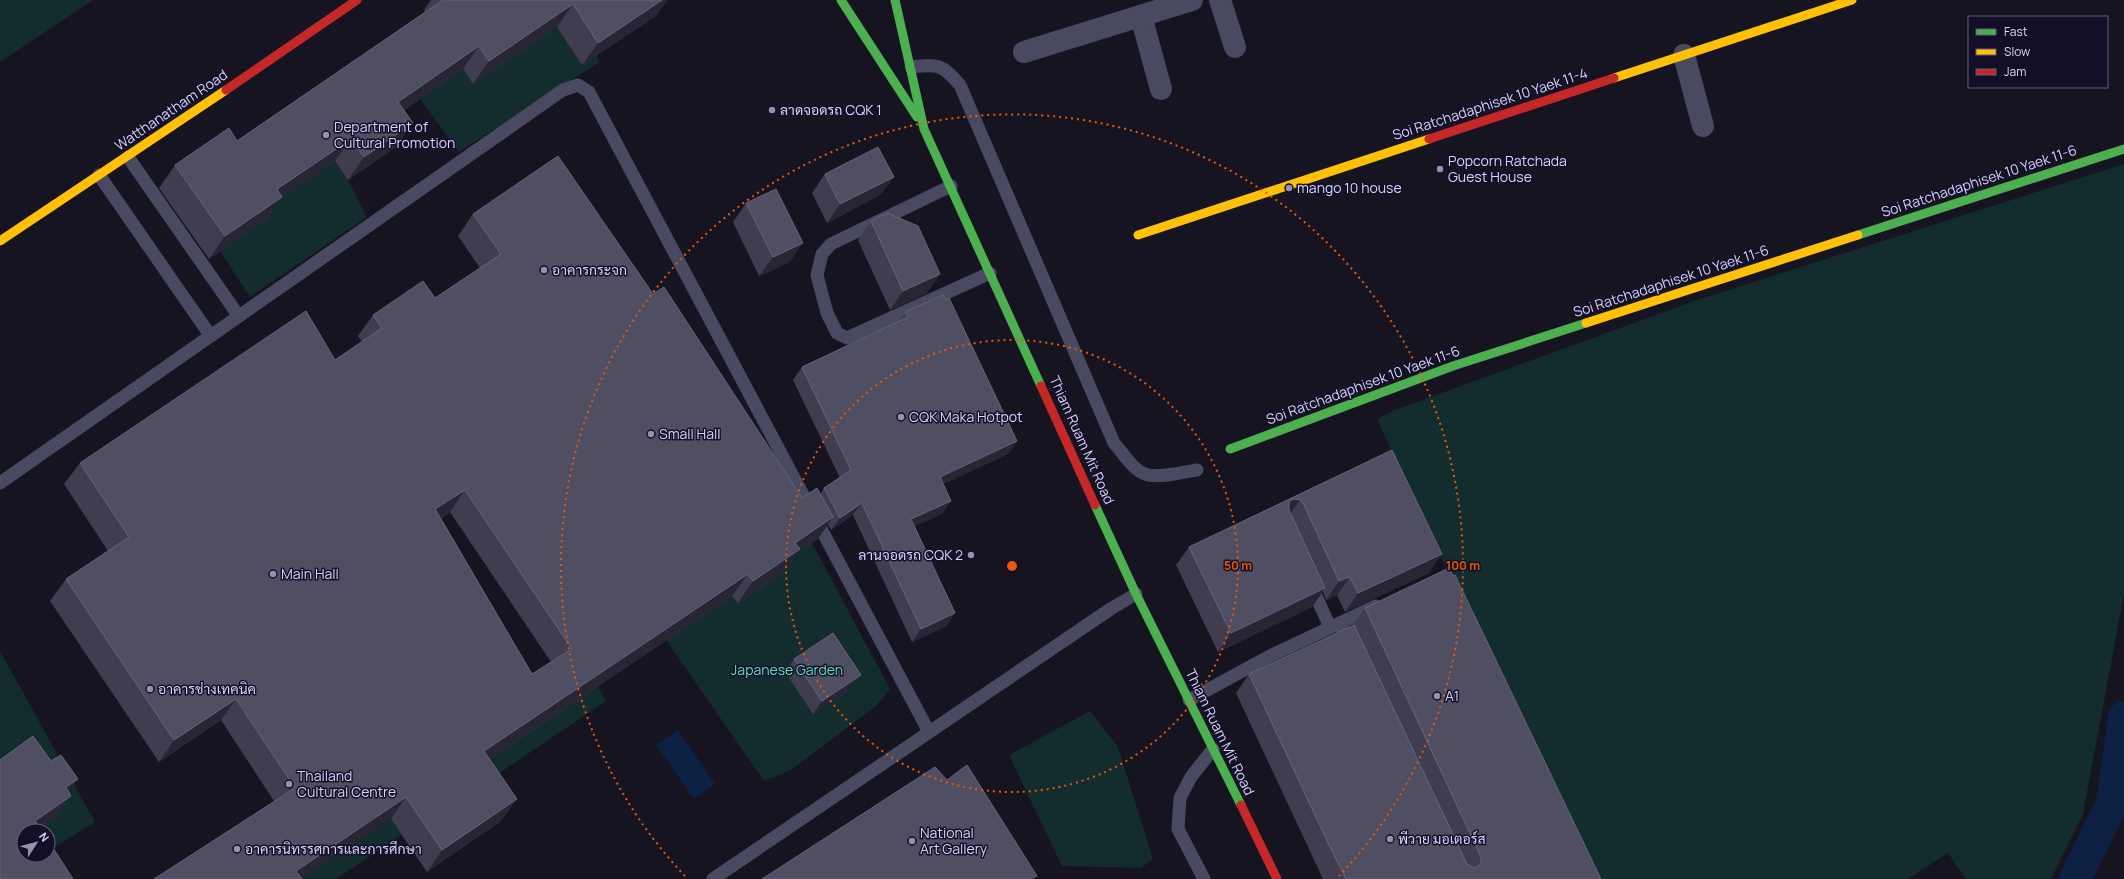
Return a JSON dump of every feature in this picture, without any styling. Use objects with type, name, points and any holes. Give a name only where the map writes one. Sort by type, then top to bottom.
[{"type":"street","name":"Watthanatham Road","points":[[0,241],[128,157],[357,0]]},
{"type":"street","points":[[841,0],[924,129]]},
{"type":"street","name":"Thiam Ruam Mit Road","points":[[895,0],[924,129],[1136,594],[1277,879]]},
{"type":"street","points":[[1024,52],[1192,0]]},
{"type":"street","points":[[1220,0],[1235,47]]},
{"type":"street","name":"Soi Ratchadaphisek 10 Yaek 11-4","points":[[1138,235],[1852,0]]},
{"type":"street","points":[[1141,16],[1161,89]]},
{"type":"street","points":[[1684,55],[1703,126]]},
{"type":"street","name":"Soi Ratchadaphisek 10 Yaek 11-6","points":[[1230,450],[1453,366],[2124,149]]},
{"type":"lane","points":[[911,67],[928,65],[946,68],[960,85],[1114,443],[1133,466],[1145,474],[1168,475],[1197,470]]},
{"type":"lane","points":[[0,483],[238,315],[563,90],[578,84],[589,92],[928,732]]},
{"type":"lane","points":[[128,157],[238,315]]},
{"type":"lane","points":[[99,175],[210,335]]},
{"type":"lane","points":[[951,186],[832,244],[822,254],[817,275],[827,313],[837,333],[847,338],[990,273]]},
{"type":"lane","points":[[1305,573],[1356,658]]},
{"type":"lane","points":[[713,879],[1112,608],[1136,594]]},
{"type":"lane","points":[[1189,700],[1270,656],[1388,601]]},
{"type":"lane","points":[[1204,879],[1178,829],[1180,798],[1191,777],[1213,749]]},
{"type":"green space","points":[[0,0],[93,0],[0,62]]},
{"type":"green space","points":[[558,0],[600,62],[459,152],[420,99],[463,69],[473,83]]},
{"type":"green space","points":[[335,161],[348,180],[367,217],[250,297],[220,251],[266,219],[261,211]]},
{"type":"green space","points":[[2124,164],[2124,594],[2083,814],[2051,879],[1966,879],[1948,853],[1908,879],[1590,879],[1377,419],[1395,410],[1697,300]]},
{"type":"green space","name":"Japanese Garden","points":[[812,543],[890,689],[876,706],[791,770],[764,781],[666,640],[732,596],[738,602],[780,565]]},
{"type":"green space","points":[[0,651],[95,822],[56,846],[56,823],[16,823],[16,863],[17,863],[4,879],[0,879]]},
{"type":"green space","points":[[597,686],[606,701],[479,787],[469,773]]},
{"type":"green space","points":[[1090,711],[1118,747],[1153,859],[1141,868],[1062,866],[1009,755]]},
{"type":"green space","points":[[391,819],[402,835],[336,879],[302,879]]},
{"type":"water","points":[[678,730],[715,784],[694,799],[656,745]]},
{"type":"building","name":"Department of Cultural Promotion","points":[[443,0],[662,0],[598,43],[573,4],[489,61],[479,46],[398,102],[413,123],[364,157],[351,139],[277,189],[282,197],[225,236],[175,165],[229,128],[237,141]]},
{"type":"building","points":[[878,147],[894,177],[840,204],[825,174]]},
{"type":"building","points":[[558,156],[653,294],[664,287],[802,498],[817,488],[833,517],[795,543],[800,549],[753,581],[748,574],[484,751],[517,799],[442,850],[406,797],[296,871],[302,879],[154,879],[295,788],[236,699],[174,740],[66,579],[129,537],[80,463],[306,311],[335,360],[382,328],[373,315],[423,281],[435,298],[501,254],[473,214]],"holes":[[[465,490],[572,649],[532,674],[435,509]]]},
{"type":"building","points":[[776,189],[803,243],[773,257],[746,203]]},
{"type":"building","points":[[887,213],[918,226],[940,274],[903,291],[871,221]]},
{"type":"building","name":"CQK Maka Hotpot","points":[[943,295],[945,300],[949,298],[1017,441],[940,477],[951,501],[911,519],[955,613],[921,629],[862,503],[840,518],[824,488],[851,470],[802,367],[908,317],[905,312]]},
{"type":"building","points":[[1392,450],[1442,554],[1358,593],[1350,577],[1339,581],[1303,503],[1300,500],[1293,499],[1289,502],[1289,510],[1325,588],[1231,633],[1189,547]]},
{"type":"building","points":[[1449,568],[1453,576],[1455,575],[1601,879],[1346,879],[1328,843],[1249,674],[1354,625],[1467,864],[1474,868],[1481,864],[1481,857],[1365,608]]},
{"type":"building","points":[[833,633],[861,675],[822,701],[794,659]]},
{"type":"building","points":[[33,736],[51,761],[61,755],[78,779],[66,787],[71,796],[35,821],[36,823],[16,823],[16,863],[56,863],[56,852],[73,879],[0,879],[0,760]]},
{"type":"building","name":"National Art Gallery","points":[[967,765],[1037,876],[1031,879],[762,879],[935,767],[947,780]]},
{"type":"waterway","points":[[2075,879],[2112,803],[2124,717]]},
{"type":"traffic: fast","points":[[841,0],[917,117]]},
{"type":"traffic: fast","points":[[895,0],[924,129],[1041,386]]},
{"type":"traffic: fast","points":[[1858,235],[2124,149]]},
{"type":"traffic: fast","points":[[1230,449],[1453,366],[1586,323]]},
{"type":"traffic: fast","points":[[1095,505],[1136,594],[1241,805]]},
{"type":"traffic: slow","points":[[1614,78],[1852,0]]},
{"type":"traffic: slow","points":[[0,241],[226,90]]},
{"type":"traffic: slow","points":[[1138,235],[1429,139]]},
{"type":"traffic: slow","points":[[1586,323],[1858,235]]},
{"type":"traffic: jam","points":[[226,90],[357,0]]},
{"type":"traffic: jam","points":[[1429,139],[1614,78]]},
{"type":"traffic: jam","points":[[1041,386],[1095,505]]},
{"type":"traffic: jam","points":[[1241,805],[1277,879]]},
{"type":"place","name":"ลาดจอดรถ CQK 1","points":[[772,110]]},
{"type":"place","name":"Department of Cultural Promotion","points":[[326,135]]},
{"type":"place","name":"Popcorn Ratchada Guest House","points":[[1440,169]]},
{"type":"place","name":"mango 10 house","points":[[1289,188]]},
{"type":"place","name":"อาคารกระจก","points":[[544,270]]},
{"type":"place","name":"CQK Maka Hotpot","points":[[901,417]]},
{"type":"place","name":"Small Hall","points":[[651,434]]},
{"type":"place","name":"ลานจอดรถ CQK 2","points":[[971,555]]},
{"type":"place","name":"Main Hall","points":[[273,574]]},
{"type":"place","name":"อาคารช่างเทคนิค","points":[[150,689]]},
{"type":"place","name":"A1","points":[[1437,696]]},
{"type":"place","name":"Thailand Cultural Centre","points":[[289,784]]},
{"type":"place","name":"พีวาย มอเตอร์ส","points":[[1390,839]]},
{"type":"place","name":"National Art Gallery","points":[[912,841]]},
{"type":"place","name":"อาคารนิทรรศการและการศึกษา","points":[[237,849]]}]
